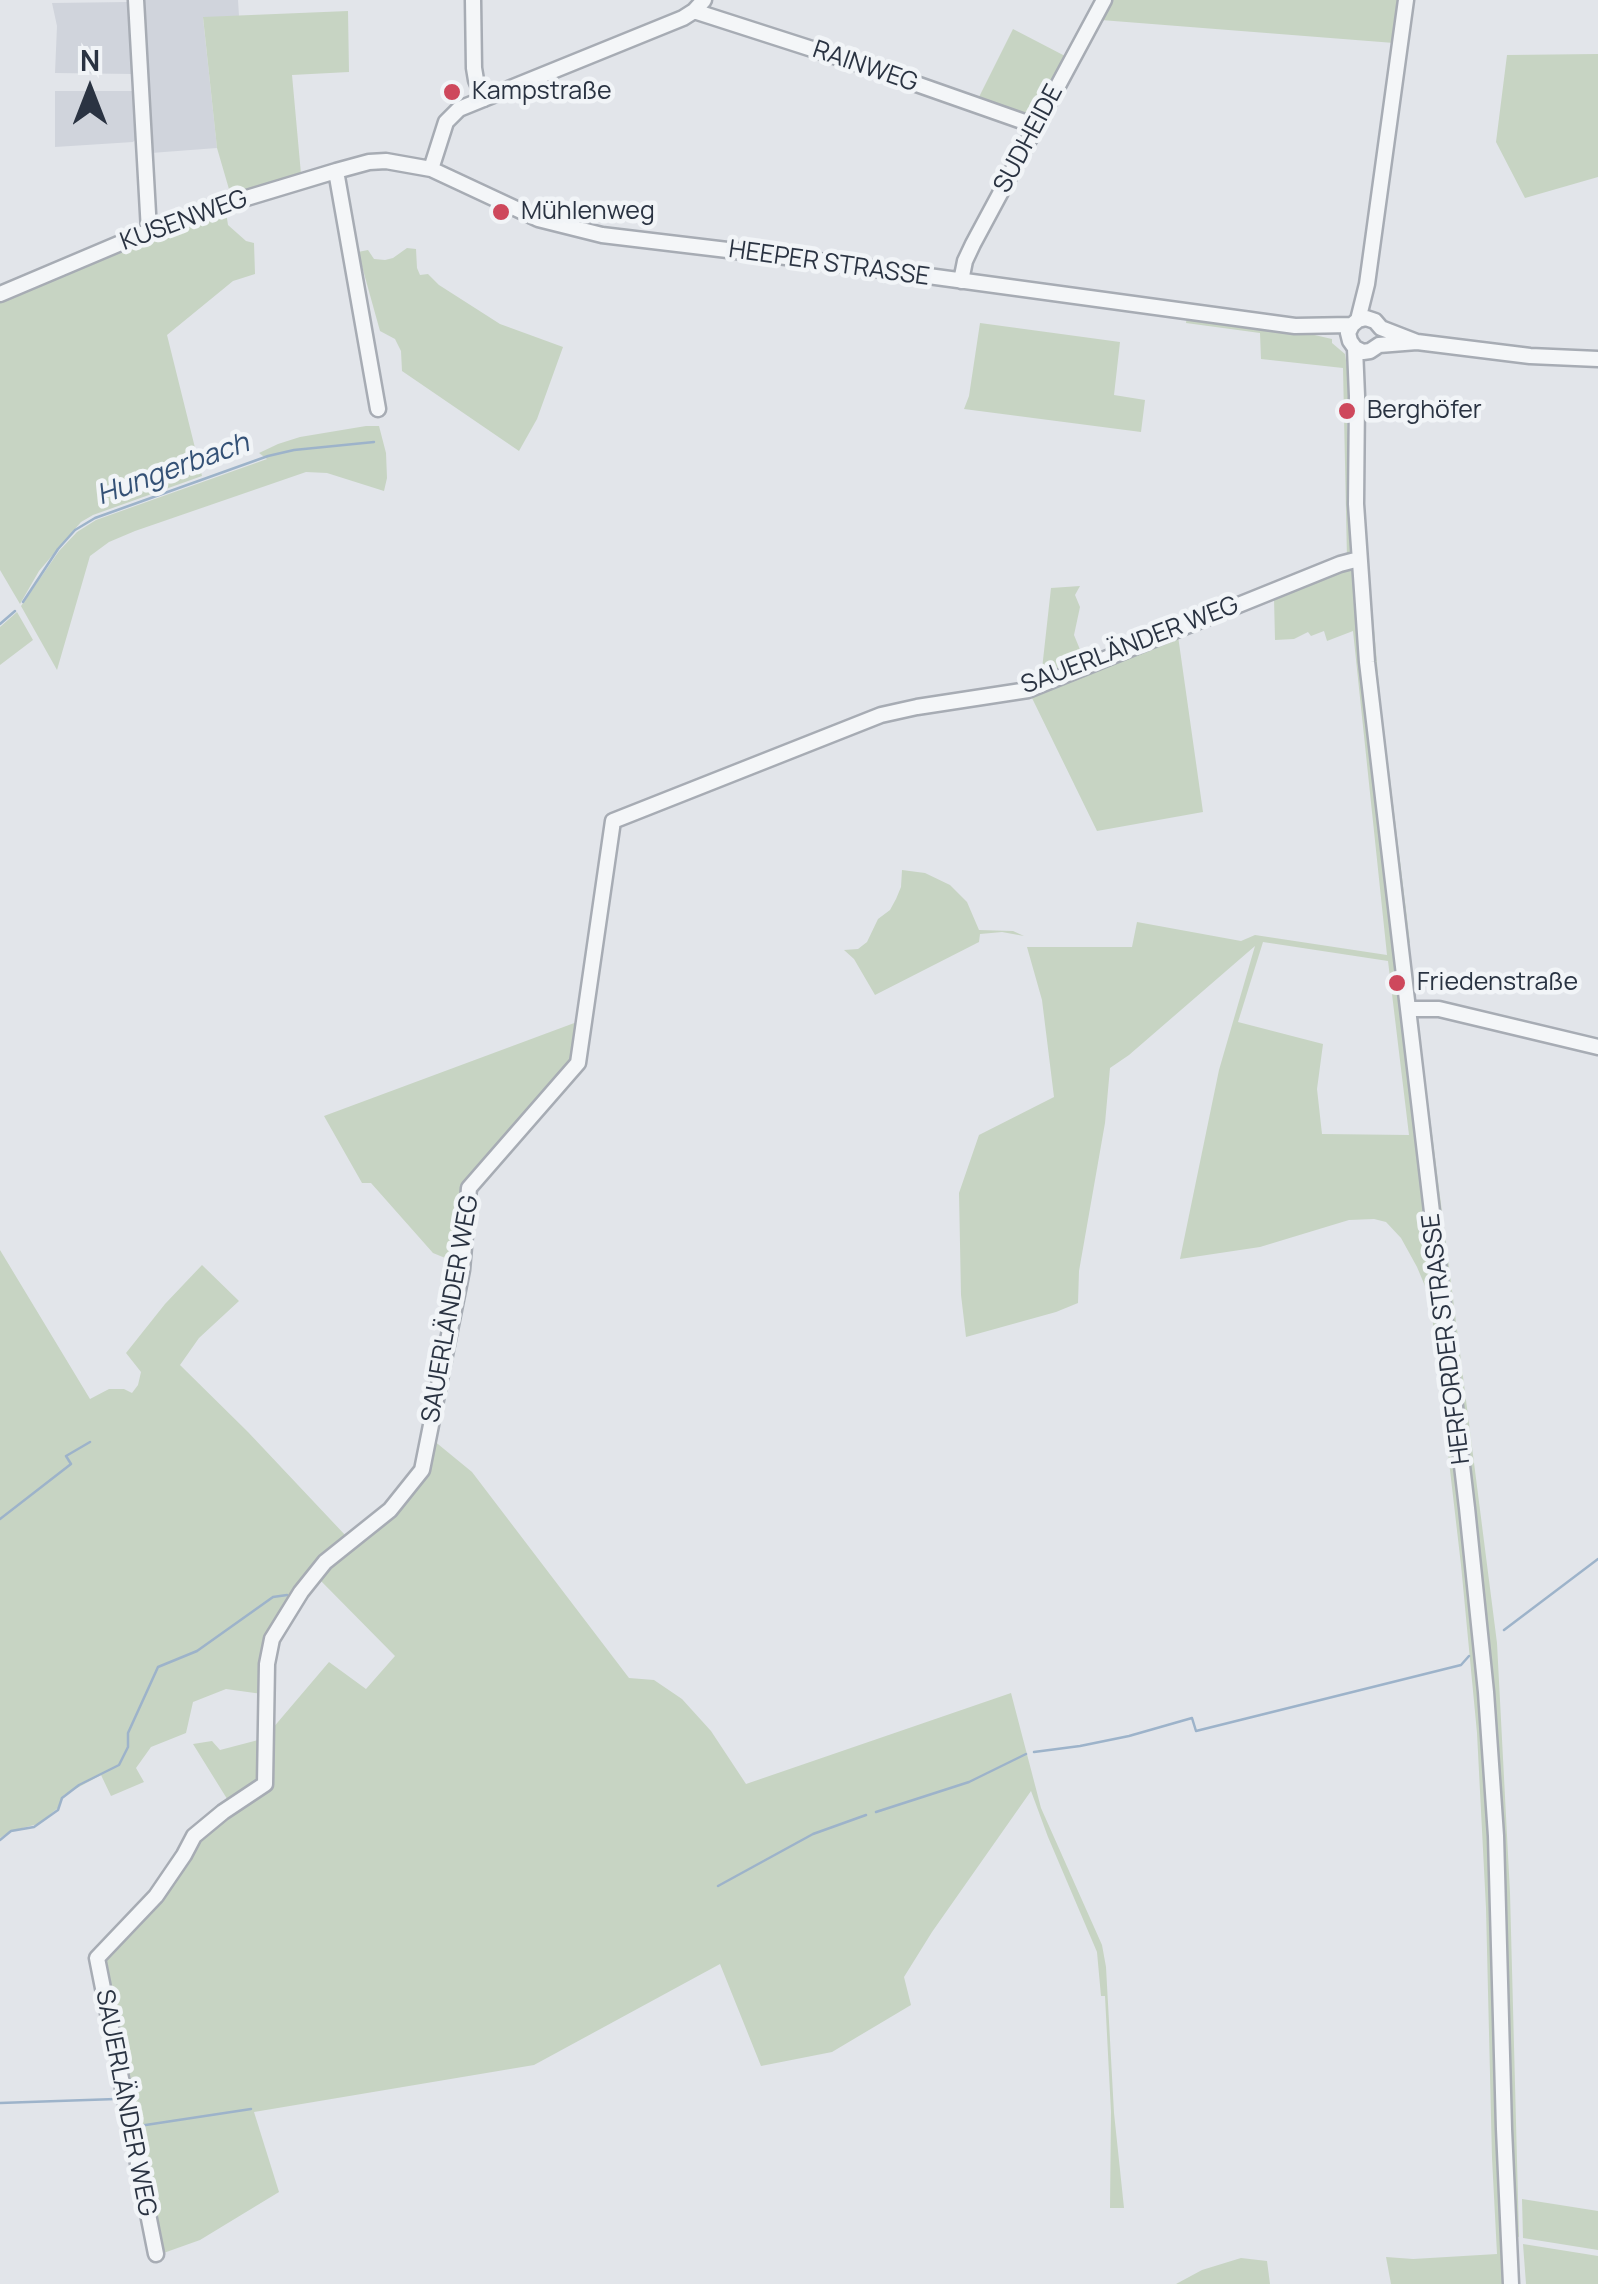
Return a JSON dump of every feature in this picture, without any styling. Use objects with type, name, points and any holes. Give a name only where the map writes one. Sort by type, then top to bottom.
[{"type":"street","points":[[136,0],[149,232]]},
{"type":"street","points":[[474,0],[474,68],[484,99]]},
{"type":"street","name":"SUDHEIDE","points":[[961,282],[970,251],[1104,0]]},
{"type":"street","points":[[1366,323],[1367,284],[1406,0]]},
{"type":"street","points":[[430,168],[450,117],[459,109],[669,24],[699,5]]},
{"type":"street","name":"RAINWEG","points":[[699,5],[1036,126]]},
{"type":"street","name":"KUSENWEG","points":[[0,294],[149,232],[240,200],[374,161]]},
{"type":"street","name":"HEEPER STRASSE","points":[[374,161],[430,168],[538,218],[582,232],[1296,326],[1363,347],[1417,342],[1530,356],[1598,358]]},
{"type":"street","points":[[336,171],[378,409]]},
{"type":"street","points":[[1366,323],[1382,337],[1363,347],[1348,333],[1366,323]]},
{"type":"street","name":"HEEPER STRASSE","points":[[1296,326],[1366,323],[1417,342]]},
{"type":"street","name":"HERFORDER STRASSE","points":[[1363,347],[1357,396],[1358,559],[1366,662],[1486,1692],[1496,1836],[1512,2284]]},
{"type":"street","name":"SAUERLÄNDER WEG","points":[[156,2254],[98,1958],[156,1896],[194,1836],[265,1784],[267,1664],[272,1639],[301,1592],[326,1562],[390,1510],[422,1470],[465,1254],[469,1188],[578,1063],[614,820],[881,715],[1028,690],[1358,559]]},
{"type":"street","points":[[1408,1010],[1438,1009],[1598,1047]]},
{"type":"shaded area","points":[[142,0],[238,0],[239,16],[203,18],[217,148],[151,153]]},
{"type":"shaded area","points":[[128,2],[133,74],[55,73],[57,26],[52,3]]},
{"type":"shaded area","points":[[55,91],[134,91],[137,138],[133,142],[55,147]]},
{"type":"green space","points":[[1111,0],[1398,0],[1394,43],[1101,20]]},
{"type":"green space","points":[[348,11],[349,72],[292,75],[301,174],[326,169],[159,221],[231,196],[217,148],[203,17]]},
{"type":"green space","points":[[1013,29],[1065,56],[1031,119],[977,101]]},
{"type":"green space","points":[[1598,54],[1598,177],[1525,198],[1496,142],[1507,55]]},
{"type":"green space","points":[[327,177],[333,180],[226,212],[228,225],[254,243],[255,274],[233,281],[167,335],[202,476],[81,522],[39,571],[20,604],[0,570],[0,299],[163,231]]},
{"type":"green space","points":[[407,248],[416,249],[420,275],[428,274],[500,324],[563,347],[537,419],[519,451],[402,371],[401,351],[395,339],[380,331],[358,252],[368,250],[374,259],[385,260]]},
{"type":"green space","points":[[1187,316],[1332,339],[1345,354],[1350,386],[1347,420],[1353,549],[1347,559],[1343,368],[1261,359],[1260,333],[1186,323]]},
{"type":"green space","points":[[980,323],[1120,342],[1114,395],[1145,400],[1141,432],[964,409]]},
{"type":"green space","points":[[379,426],[386,453],[384,491],[327,473],[306,472],[135,531],[109,542],[90,556],[57,670],[21,606],[77,532],[96,520],[267,459],[259,453],[278,444]]},
{"type":"green space","points":[[1363,567],[1370,584],[1410,943],[1404,942]]},
{"type":"green space","points":[[1348,568],[1354,572],[1394,963],[1473,1602],[1492,1864],[1506,2284],[1391,2284],[1386,2257],[1497,2254],[1477,1733],[1430,1298],[1401,1238],[1386,1222],[1374,1219],[1349,1220],[1260,1247],[1180,1259],[1219,1070],[1255,946],[1110,1068],[1105,1123],[1079,1271],[1078,1303],[966,1337],[959,1193],[979,1135],[1054,1097],[1042,1000],[1027,947],[1132,947],[1137,922],[1241,941],[1255,935],[1387,955],[1353,631],[1327,641],[1324,631],[1275,640],[1274,598]],"holes":[[[1263,942],[1388,961],[1409,1135],[1322,1134],[1317,1089],[1323,1044],[1238,1022]]]},
{"type":"green space","points":[[1080,586],[1075,595],[1080,607],[1074,635],[1081,652],[1078,663],[1041,678],[1051,588]]},
{"type":"green space","points":[[17,612],[33,640],[0,665],[0,627]]},
{"type":"green space","points":[[1178,636],[1203,812],[1097,831],[1031,696]]},
{"type":"green space","points":[[902,870],[925,873],[950,885],[967,902],[979,930],[1013,931],[1024,936],[980,934],[979,942],[875,995],[854,959],[844,950],[858,949],[867,942],[878,919],[896,899]]},
{"type":"green space","points":[[1417,1016],[1497,1643],[1510,1893],[1519,2237],[1512,2235],[1504,1929],[1414,1022]]},
{"type":"green space","points":[[577,1022],[573,1060],[465,1184],[460,1194],[455,1262],[433,1253],[371,1183],[362,1183],[324,1116]]},
{"type":"green space","points":[[0,1250],[90,1399],[109,1389],[132,1393],[141,1372],[126,1353],[202,1265],[239,1301],[199,1338],[180,1365],[346,1536],[315,1563],[264,1635],[262,1694],[226,1689],[193,1702],[186,1733],[151,1747],[136,1768],[144,1782],[111,1796],[101,1775],[64,1795],[58,1808],[38,1824],[0,1838]]},
{"type":"green space","points":[[433,1440],[472,1472],[629,1678],[654,1680],[682,1699],[711,1731],[746,1784],[1011,1693],[1041,1808],[1102,1945],[1124,2208],[1110,2208],[1111,2112],[1105,1996],[1101,1996],[1097,1952],[1031,1791],[904,1977],[911,2005],[832,2052],[761,2066],[720,1964],[534,2065],[254,2112],[279,2192],[200,2240],[158,2255],[102,1959],[200,1836],[271,1788],[272,1729],[329,1662],[366,1689],[395,1656],[319,1579],[386,1522],[417,1486]]},
{"type":"green space","points":[[262,1739],[259,1780],[229,1802],[193,1744],[212,1741],[220,1750]]},
{"type":"green space","points":[[1522,2199],[1598,2211],[1598,2250],[1523,2238]]},
{"type":"green space","points":[[1523,2244],[1598,2256],[1598,2284],[1526,2284]]},
{"type":"green space","points":[[1241,2258],[1267,2261],[1270,2284],[1176,2284],[1202,2270]]},
{"type":"waterway","name":"Hungerbach","points":[[23,602],[58,549],[75,530],[95,518],[268,456],[374,442]]},
{"type":"waterway","name":"Hungerbach","points":[[0,624],[15,611]]},
{"type":"waterway","points":[[0,1519],[71,1464],[66,1456],[90,1442]]},
{"type":"waterway","points":[[1504,1630],[1598,1559]]},
{"type":"waterway","points":[[0,1840],[11,1831],[34,1827],[58,1810],[62,1798],[79,1785],[119,1765],[128,1747],[128,1733],[158,1667],[197,1651],[273,1597],[287,1595]]},
{"type":"waterway","points":[[1034,1752],[1129,1736],[1192,1718],[1196,1731],[1461,1665],[1469,1656]]},
{"type":"waterway","points":[[876,1812],[969,1782],[1026,1754]]},
{"type":"waterway","points":[[718,1886],[813,1834],[866,1815]]},
{"type":"waterway","name":"Hungerbach","points":[[132,2097],[139,2126],[251,2109]]},
{"type":"waterway","name":"Hungerbach","points":[[0,2103],[116,2099]]},
{"type":"place","name":"Kampstraße","points":[[452,92]]},
{"type":"place","name":"Mühlenweg","points":[[501,212]]},
{"type":"place","name":"Berghöfer","points":[[1347,411]]},
{"type":"place","name":"Friedenstraße","points":[[1397,983]]}]
